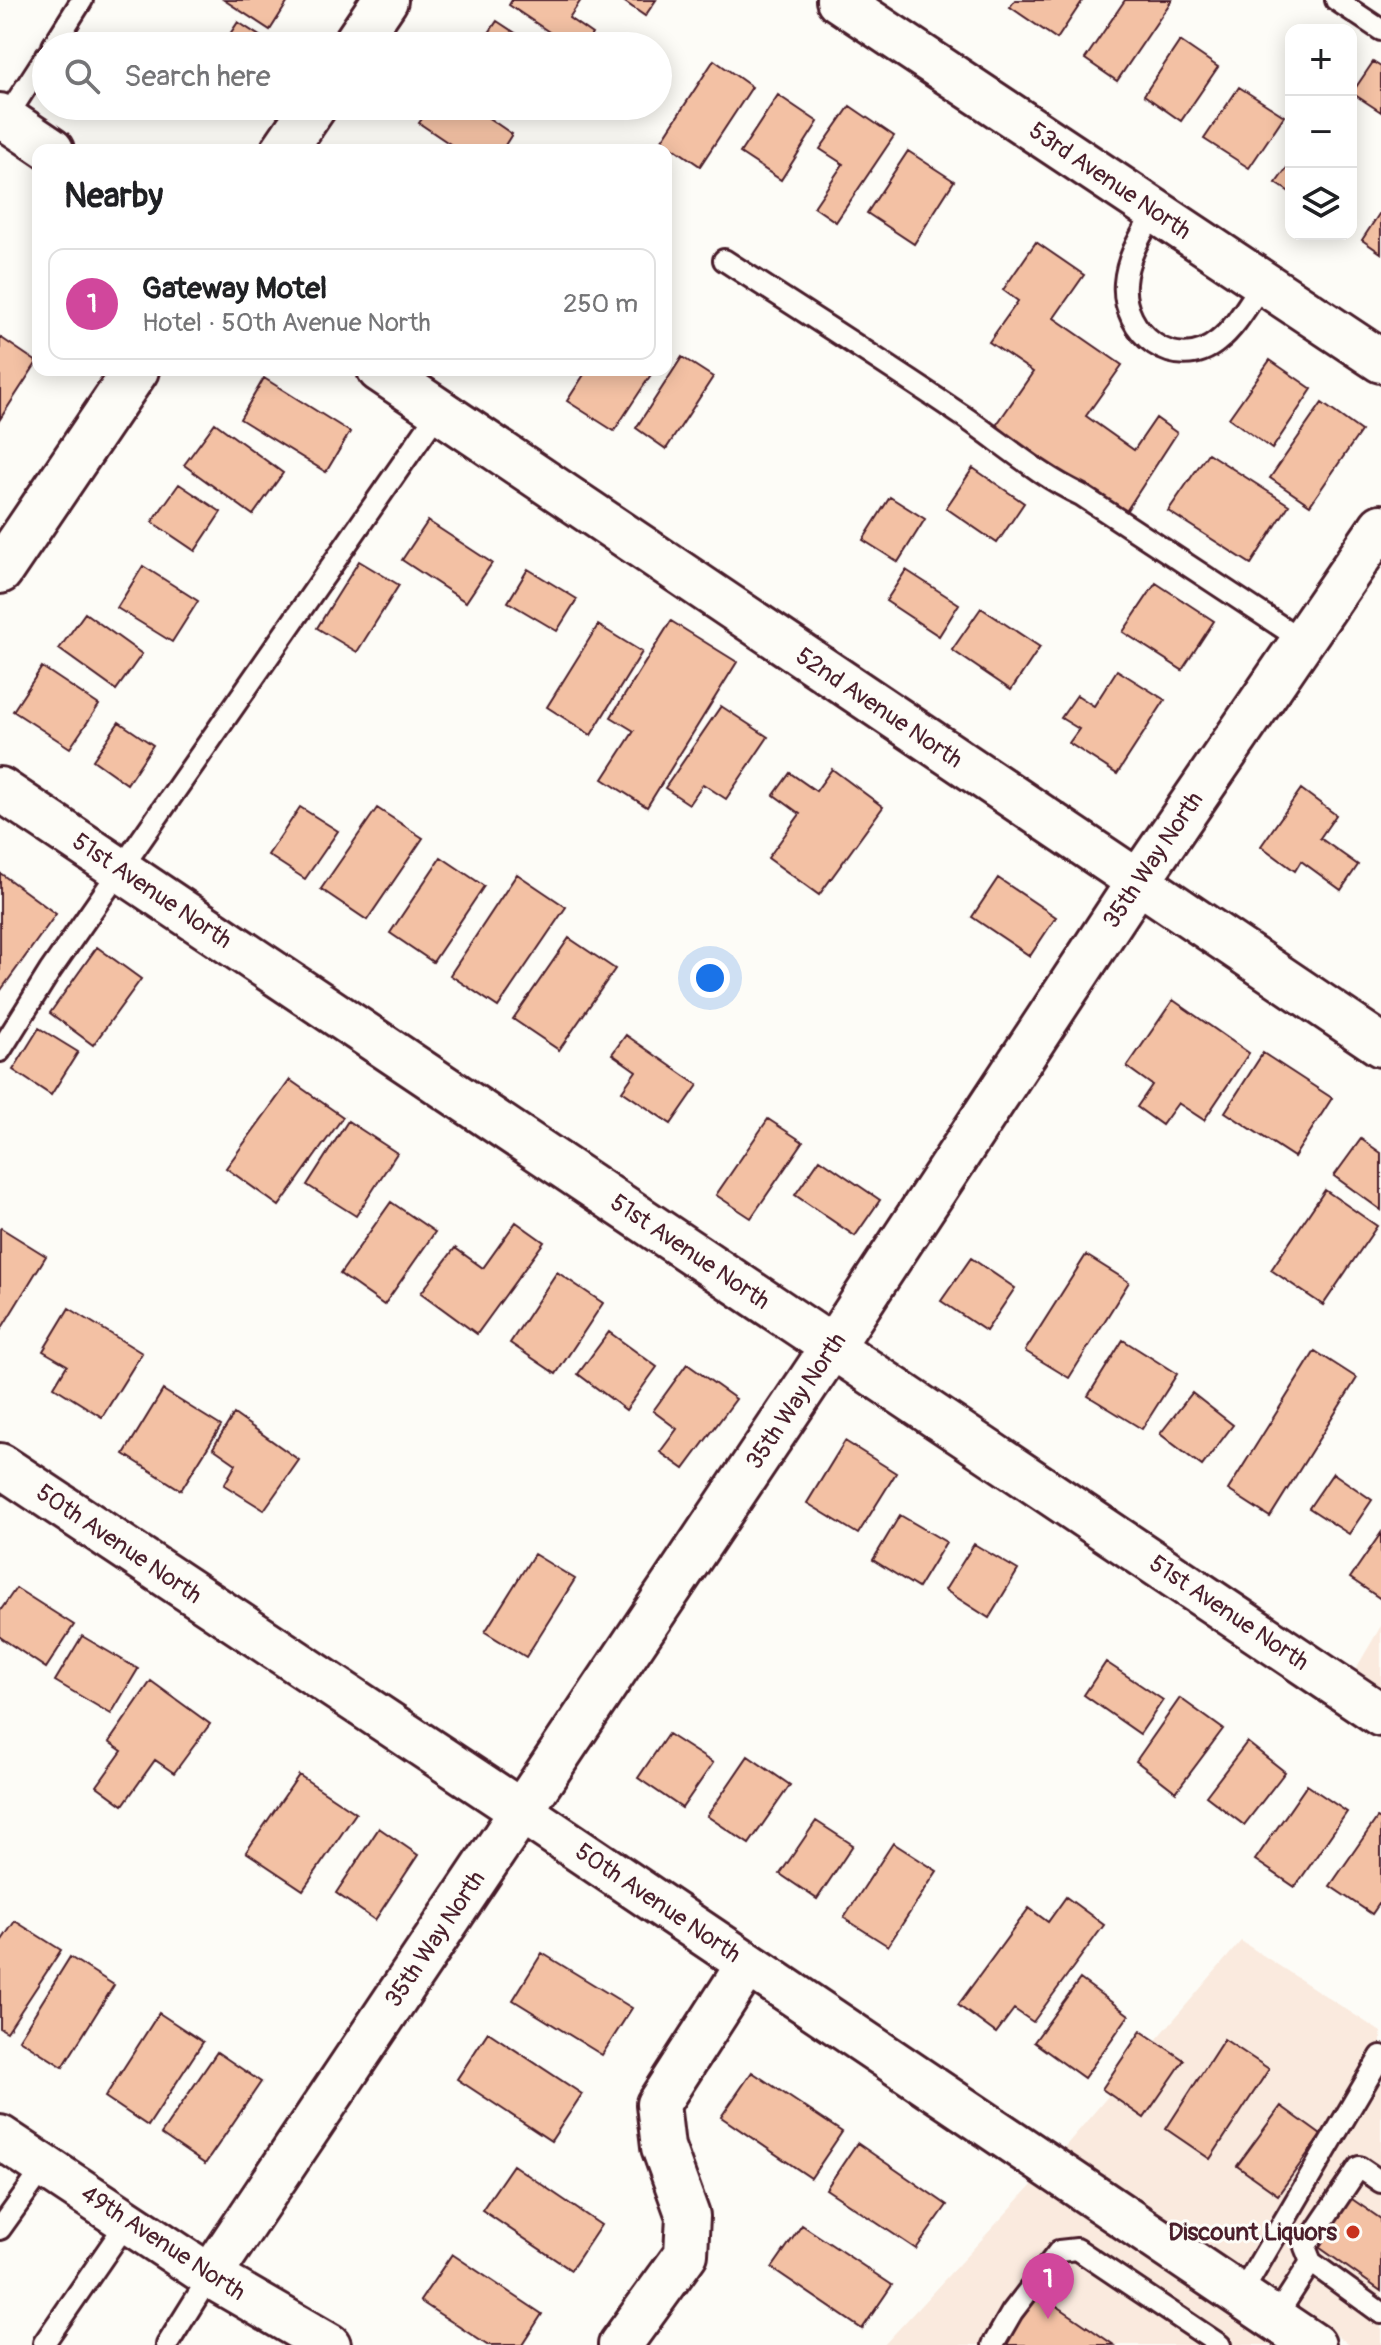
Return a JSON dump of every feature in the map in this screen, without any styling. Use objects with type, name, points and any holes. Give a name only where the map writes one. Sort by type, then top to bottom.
[{"type":"street","points":[[363,32],[385,0]]},
{"type":"street","name":"53rd Avenue North","points":[[838,0],[1381,361]]},
{"type":"street","points":[[288,144],[304,120]]},
{"type":"street","points":[[2,121],[42,144]]},
{"type":"street","points":[[0,571],[132,376]]},
{"type":"street","name":"52nd Avenue North","points":[[388,376],[1381,1045]]},
{"type":"street","name":"35th Way North","points":[[210,2276],[832,1347],[1137,883],[1381,526]]},
{"type":"street","name":"51st Avenue North","points":[[0,789],[1381,1715]]},
{"type":"street","name":"50th Avenue North","points":[[0,1465],[521,1811],[1314,2345]]},
{"type":"street","points":[[620,2345],[686,2254],[688,2216],[663,2147],[658,2104],[748,1964]]},
{"type":"street","name":"49th Avenue North","points":[[0,2137],[210,2276],[329,2345]]},
{"type":"lane","points":[[62,32],[82,0]]},
{"type":"lane","points":[[1336,0],[1381,30]]},
{"type":"lane","points":[[2,121],[32,77]]},
{"type":"lane","points":[[1155,211],[1128,262],[1124,287],[1130,317],[1144,338],[1169,351],[1199,353],[1218,341],[1235,323],[1263,283]]},
{"type":"lane","points":[[724,260],[945,403],[1010,447],[1053,482],[1081,495],[1303,641]]},
{"type":"lane","points":[[0,1051],[50,971],[439,411]]},
{"type":"lane","points":[[1240,2296],[1381,2056]]},
{"type":"lane","points":[[0,2229],[45,2166]]},
{"type":"lane","points":[[1381,2182],[1359,2167],[1305,2247],[1311,2262],[1381,2313]]},
{"type":"lane","points":[[44,2343],[128,2221]]},
{"type":"lane","points":[[993,2345],[1012,2312],[1059,2251],[1077,2249],[1220,2345]]},
{"type":"lane","points":[[1275,2318],[1311,2262]]},
{"type":"lane","points":[[167,2345],[210,2276]]},
{"type":"shaded area","points":[[1381,1626],[1381,1690],[1354,1672]]},
{"type":"shaded area","points":[[1241,1941],[1381,2032],[1381,2345],[1351,2345],[1062,2150]]},
{"type":"shaded area","points":[[1034,2183],[1274,2345],[884,2345]]},
{"type":"building","points":[[224,0],[289,0],[270,30]]},
{"type":"building","points":[[512,0],[581,0],[569,18],[589,32],[549,32],[509,5]]},
{"type":"building","points":[[622,0],[656,0],[645,16]]},
{"type":"building","points":[[1015,0],[1083,0],[1057,39],[1010,7]]},
{"type":"building","points":[[1125,0],[1172,0],[1117,81],[1085,59]]},
{"type":"building","points":[[497,21],[514,32],[490,32]]},
{"type":"building","points":[[238,22],[253,32],[231,32]]},
{"type":"building","points":[[1180,41],[1218,67],[1181,121],[1144,95]]},
{"type":"building","points":[[714,60],[752,87],[700,166],[662,140]]},
{"type":"building","points":[[1373,62],[1381,67],[1381,112],[1357,96],[1357,86]]},
{"type":"building","points":[[1239,87],[1284,116],[1249,168],[1204,139]]},
{"type":"building","points":[[778,95],[818,122],[781,180],[740,153]]},
{"type":"building","points":[[850,106],[894,136],[836,222],[814,207],[843,164],[820,149]]},
{"type":"building","points":[[421,120],[492,120],[512,134],[506,144],[450,144],[419,123]]},
{"type":"building","points":[[908,151],[954,181],[914,244],[867,213]]},
{"type":"building","points":[[1285,170],[1285,189],[1276,183]]},
{"type":"building","points":[[1381,211],[1381,253],[1362,240]]},
{"type":"building","points":[[1036,242],[1084,275],[1054,318],[1122,365],[1086,416],[1134,450],[1156,418],[1177,433],[1123,516],[995,427],[1033,372],[989,342],[1018,301],[1003,290]]},
{"type":"building","points":[[0,337],[32,359],[32,370],[0,419]]},
{"type":"building","points":[[682,357],[713,377],[666,449],[636,428]]},
{"type":"building","points":[[1270,360],[1312,389],[1272,449],[1229,418]]},
{"type":"building","points":[[583,376],[650,376],[614,431],[567,401]]},
{"type":"building","points":[[264,378],[350,432],[326,472],[240,419]]},
{"type":"building","points":[[1322,403],[1361,431],[1310,505],[1270,478]]},
{"type":"building","points":[[215,423],[283,473],[253,515],[184,465]]},
{"type":"building","points":[[1208,453],[1289,505],[1251,564],[1168,511]]},
{"type":"building","points":[[973,468],[1024,503],[997,543],[946,508]]},
{"type":"building","points":[[179,484],[221,512],[195,551],[152,522]]},
{"type":"building","points":[[890,497],[925,519],[898,562],[863,540]]},
{"type":"building","points":[[428,521],[492,563],[466,602],[402,560]]},
{"type":"building","points":[[359,561],[399,585],[357,652],[317,628]]},
{"type":"building","points":[[143,566],[198,601],[172,642],[117,608]]},
{"type":"building","points":[[528,569],[577,599],[557,631],[508,602]]},
{"type":"building","points":[[906,570],[959,604],[939,636],[886,601]]},
{"type":"building","points":[[1156,583],[1214,621],[1182,670],[1123,632]]},
{"type":"building","points":[[981,608],[1040,647],[1011,690],[952,650]]},
{"type":"building","points":[[85,613],[142,654],[116,690],[59,649]]},
{"type":"building","points":[[671,621],[737,662],[647,807],[603,779],[634,731],[611,717]]},
{"type":"building","points":[[598,625],[642,652],[591,735],[547,707]]},
{"type":"building","points":[[42,667],[99,705],[70,748],[13,711]]},
{"type":"building","points":[[1117,670],[1165,700],[1117,774],[1069,743],[1079,729],[1061,718],[1077,695],[1094,706]]},
{"type":"building","points":[[721,706],[768,737],[726,799],[703,784],[689,804],[665,788]]},
{"type":"building","points":[[119,722],[153,745],[127,784],[93,760]]},
{"type":"building","points":[[832,769],[883,807],[819,895],[768,858],[800,814],[774,795],[790,773],[816,791]]},
{"type":"building","points":[[1301,789],[1336,815],[1320,838],[1358,865],[1341,890],[1301,861],[1295,871],[1261,846]]},
{"type":"building","points":[[300,807],[338,831],[305,879],[268,855]]},
{"type":"building","points":[[377,808],[423,838],[367,920],[321,889]]},
{"type":"building","points":[[441,857],[484,886],[433,962],[390,933]]},
{"type":"building","points":[[0,873],[56,914],[1,990],[0,990]]},
{"type":"building","points":[[517,874],[566,907],[498,1007],[450,975]]},
{"type":"building","points":[[998,878],[1056,917],[1030,956],[972,917]]},
{"type":"building","points":[[569,938],[615,969],[559,1050],[513,1019]]},
{"type":"building","points":[[97,947],[141,979],[93,1045],[50,1013]]},
{"type":"building","points":[[1173,1000],[1249,1053],[1204,1120],[1178,1103],[1162,1125],[1137,1107],[1152,1085],[1127,1067]]},
{"type":"building","points":[[39,1028],[78,1052],[51,1095],[13,1070]]},
{"type":"building","points":[[626,1035],[698,1085],[671,1124],[622,1091],[636,1071],[612,1054]]},
{"type":"building","points":[[1263,1053],[1332,1098],[1294,1157],[1225,1112]]},
{"type":"building","points":[[290,1080],[343,1117],[279,1206],[226,1168]]},
{"type":"building","points":[[768,1119],[803,1142],[751,1218],[716,1195]]},
{"type":"building","points":[[348,1121],[397,1153],[356,1216],[307,1185]]},
{"type":"building","points":[[1361,1139],[1381,1153],[1381,1210],[1334,1176]]},
{"type":"building","points":[[820,1159],[880,1200],[855,1236],[795,1195]]},
{"type":"building","points":[[1325,1190],[1377,1226],[1323,1305],[1271,1270]]},
{"type":"building","points":[[391,1202],[435,1232],[384,1305],[340,1274]]},
{"type":"building","points":[[516,1222],[544,1242],[477,1334],[421,1293],[455,1248],[483,1268]]},
{"type":"building","points":[[0,1229],[46,1256],[0,1331]]},
{"type":"building","points":[[1086,1255],[1129,1282],[1069,1378],[1025,1351]]},
{"type":"building","points":[[971,1258],[1015,1288],[986,1331],[941,1301]]},
{"type":"building","points":[[557,1272],[603,1303],[556,1374],[510,1343]]},
{"type":"building","points":[[69,1308],[142,1353],[102,1417],[54,1387],[67,1365],[43,1351]]},
{"type":"building","points":[[609,1332],[657,1367],[626,1410],[578,1374]]},
{"type":"building","points":[[1123,1340],[1177,1374],[1142,1429],[1088,1396]]},
{"type":"building","points":[[1315,1351],[1357,1378],[1270,1517],[1228,1490]]},
{"type":"building","points":[[687,1364],[736,1399],[684,1469],[660,1452],[677,1429],[653,1411]]},
{"type":"building","points":[[163,1390],[221,1426],[181,1490],[124,1454]]},
{"type":"building","points":[[1192,1393],[1233,1425],[1202,1466],[1160,1434]]},
{"type":"building","points":[[234,1414],[299,1460],[264,1510],[224,1485],[236,1464],[213,1448]]},
{"type":"building","points":[[845,1441],[896,1473],[858,1534],[807,1503]]},
{"type":"building","points":[[1333,1473],[1372,1500],[1349,1534],[1309,1508]]},
{"type":"building","points":[[900,1515],[946,1542],[918,1588],[873,1560]]},
{"type":"building","points":[[1381,1533],[1381,1599],[1350,1578]]},
{"type":"building","points":[[974,1544],[1018,1570],[989,1618],[945,1590]]},
{"type":"building","points":[[534,1554],[575,1579],[526,1657],[485,1632]]},
{"type":"building","points":[[16,1588],[74,1625],[46,1668],[0,1637],[0,1611]]},
{"type":"building","points":[[82,1636],[138,1669],[111,1714],[55,1681]]},
{"type":"building","points":[[1106,1662],[1163,1700],[1140,1734],[1084,1695]]},
{"type":"building","points":[[151,1681],[210,1724],[174,1773],[155,1760],[123,1805],[97,1786],[122,1751],[109,1742]]},
{"type":"building","points":[[1180,1698],[1223,1729],[1176,1792],[1136,1761]]},
{"type":"building","points":[[668,1734],[713,1763],[682,1808],[638,1778]]},
{"type":"building","points":[[1247,1742],[1285,1772],[1244,1825],[1206,1796]]},
{"type":"building","points":[[748,1756],[790,1785],[749,1844],[707,1816]]},
{"type":"building","points":[[299,1775],[356,1813],[303,1890],[246,1852]]},
{"type":"building","points":[[1307,1785],[1347,1812],[1295,1887],[1255,1860]]},
{"type":"building","points":[[1377,1818],[1381,1820],[1381,1901],[1372,1914],[1330,1886]]},
{"type":"building","points":[[816,1821],[853,1845],[817,1899],[780,1874]]},
{"type":"building","points":[[379,1828],[418,1855],[375,1920],[336,1893]]},
{"type":"building","points":[[893,1843],[937,1871],[888,1946],[844,1918]]},
{"type":"building","points":[[1066,1897],[1104,1925],[1033,2022],[1014,2009],[996,2033],[958,2005],[1029,1908],[1048,1922]]},
{"type":"building","points":[[15,1921],[61,1950],[7,2032],[0,2028],[0,1943]]},
{"type":"building","points":[[542,1953],[632,2008],[602,2055],[513,2000]]},
{"type":"building","points":[[70,1957],[114,1985],[63,2067],[19,2039]]},
{"type":"building","points":[[1080,1979],[1129,2015],[1084,2078],[1034,2042]]},
{"type":"building","points":[[159,2013],[203,2042],[148,2126],[105,2097]]},
{"type":"building","points":[[1141,2031],[1184,2060],[1144,2118],[1102,2089]]},
{"type":"building","points":[[488,2032],[582,2094],[551,2141],[457,2079]]},
{"type":"building","points":[[1224,2039],[1269,2069],[1210,2159],[1166,2129]]},
{"type":"building","points":[[217,2052],[261,2082],[205,2164],[161,2134]]},
{"type":"building","points":[[752,2072],[842,2132],[811,2178],[721,2117]]},
{"type":"building","points":[[1281,2106],[1321,2135],[1278,2195],[1237,2166]]},
{"type":"building","points":[[857,2143],[947,2205],[916,2249],[826,2189]]},
{"type":"building","points":[[513,2165],[601,2225],[571,2270],[482,2210]]},
{"type":"building","name":"Discount Liquors","points":[[1349,2197],[1381,2219],[1381,2291],[1316,2245]]},
{"type":"building","points":[[802,2225],[892,2285],[862,2329],[772,2268]]},
{"type":"building","points":[[452,2254],[542,2314],[522,2345],[487,2345],[420,2301]]},
{"type":"building","points":[[1038,2293],[1114,2345],[1003,2345]]},
{"type":"place","name":"Discount Liquors","points":[[1353,2232]]},
{"type":"place","name":"Gateway Motel","points":[[1048,2319]]}]
